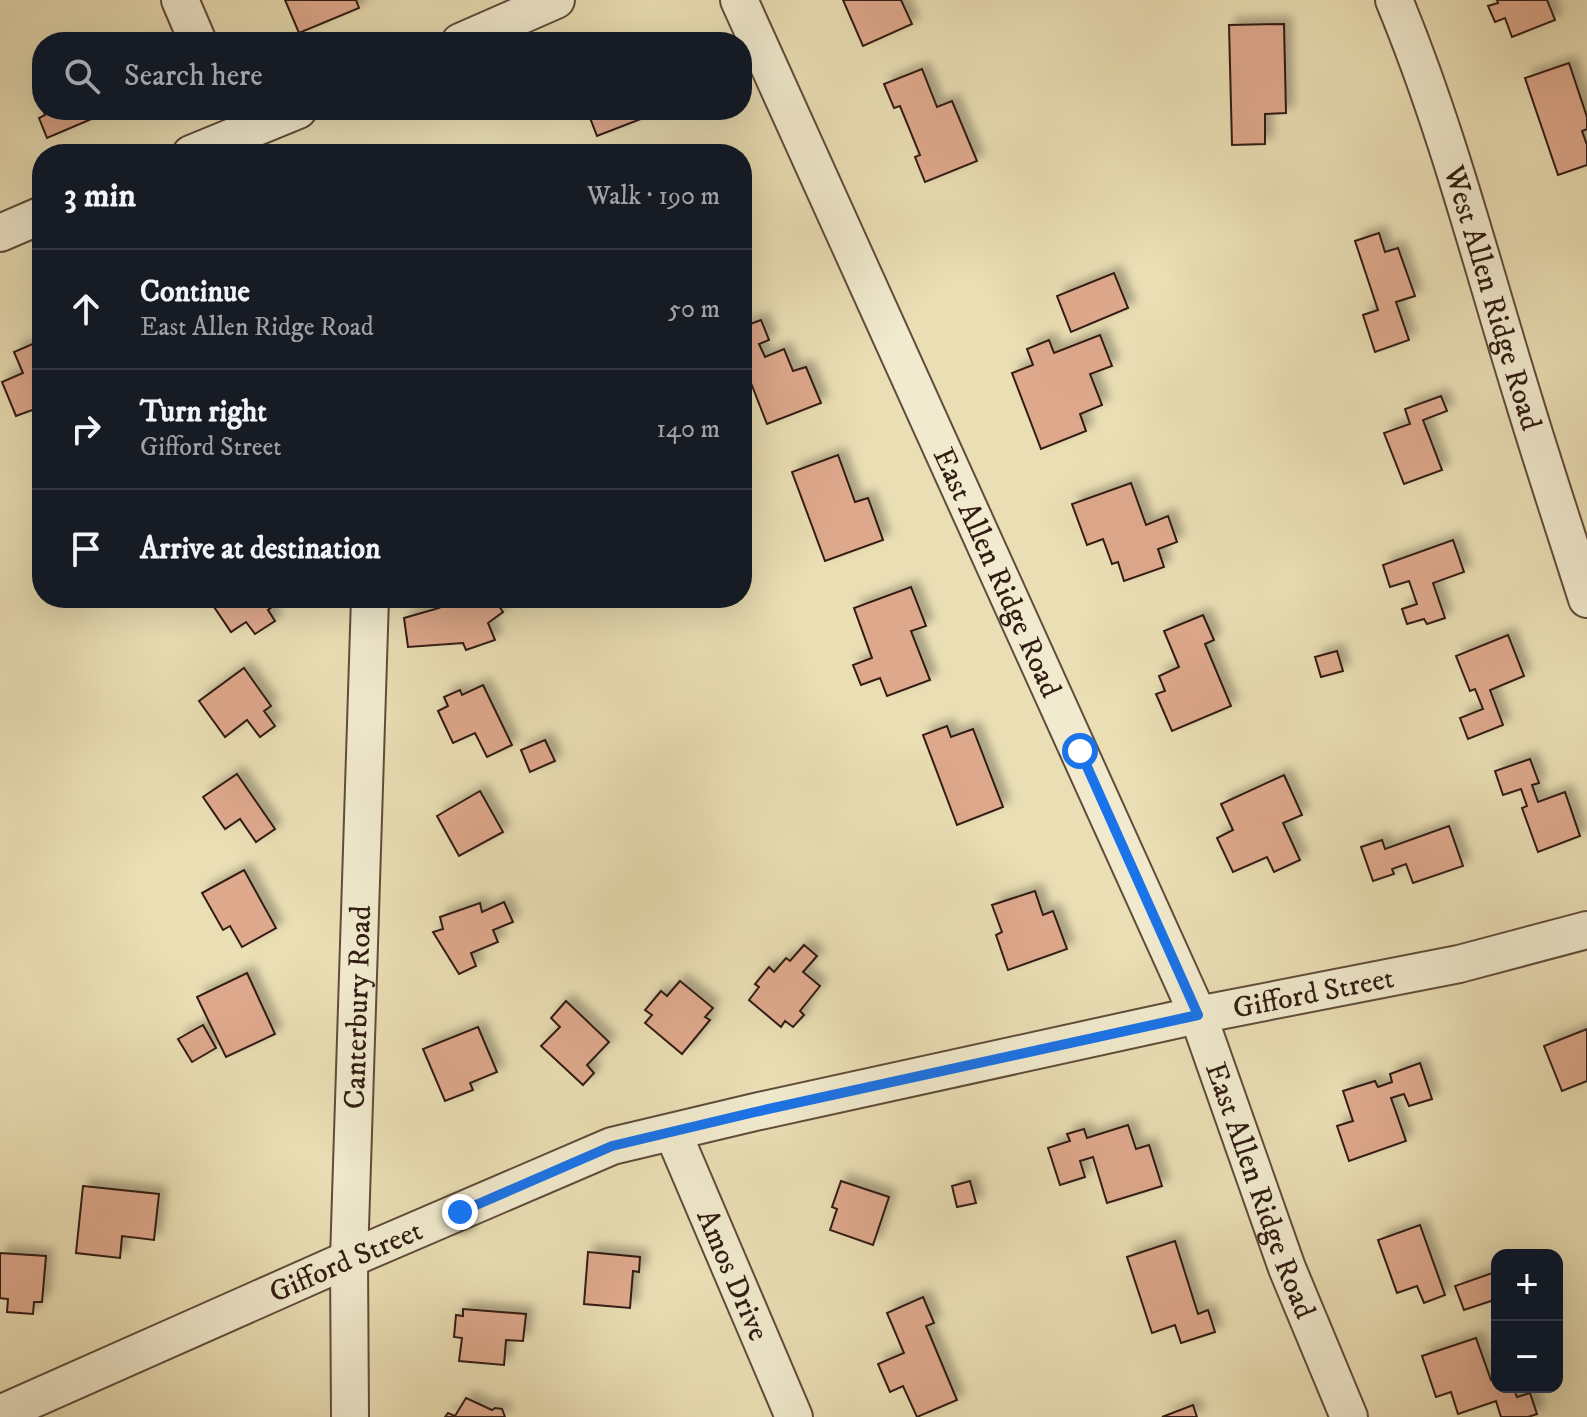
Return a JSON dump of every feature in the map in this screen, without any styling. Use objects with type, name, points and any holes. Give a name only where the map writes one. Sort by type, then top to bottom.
[{"type":"street","points":[[180,0],[194,32]]},
{"type":"street","points":[[483,32],[556,0]]},
{"type":"street","name":"East Allen Ridge Road","points":[[739,0],[1198,1015],[1287,1268],[1349,1417]]},
{"type":"street","name":"West Allen Ridge Road","points":[[1394,0],[1424,74],[1455,168],[1524,402],[1587,599]]},
{"type":"street","points":[[213,144],[271,120]]},
{"type":"street","points":[[0,233],[32,219]]},
{"type":"street","name":"Canterbury Road","points":[[350,1417],[349,1259],[370,608]]},
{"type":"street","name":"Gifford Street","points":[[0,1414],[612,1146],[1198,1015],[1459,964],[1587,930]]},
{"type":"street","name":"Amos Drive","points":[[673,1133],[794,1417]]},
{"type":"building","points":[[285,0],[356,0],[359,8],[299,32]]},
{"type":"building","points":[[843,0],[901,0],[912,24],[863,46]]},
{"type":"building","points":[[1497,0],[1547,0],[1555,20],[1512,37],[1505,18],[1495,22],[1488,6],[1498,3]]},
{"type":"building","points":[[1284,24],[1286,113],[1265,114],[1265,144],[1232,145],[1229,25]]},
{"type":"building","points":[[1569,63],[1587,117],[1587,129],[1582,131],[1587,145],[1587,165],[1558,175],[1525,78]]},
{"type":"building","points":[[922,69],[937,107],[952,101],[977,161],[925,182],[915,157],[920,155],[900,106],[894,108],[884,84]]},
{"type":"building","points":[[40,120],[89,120],[47,138]]},
{"type":"building","points":[[591,120],[638,120],[597,136]]},
{"type":"building","points":[[1379,233],[1385,252],[1398,248],[1415,296],[1396,302],[1409,340],[1375,352],[1363,315],[1378,310],[1355,241]]},
{"type":"building","points":[[1114,273],[1128,308],[1071,332],[1057,296]]},
{"type":"building","points":[[761,320],[769,340],[759,344],[765,357],[784,349],[793,371],[806,367],[821,403],[767,424],[752,386],[752,323]]},
{"type":"building","points":[[1100,335],[1112,366],[1090,374],[1102,405],[1080,414],[1086,431],[1041,449],[1012,373],[1033,365],[1027,349],[1049,340],[1054,353]]},
{"type":"building","points":[[32,344],[32,410],[16,416],[2,382],[23,373],[14,352]]},
{"type":"building","points":[[1441,396],[1447,411],[1423,420],[1442,470],[1404,484],[1384,433],[1410,424],[1405,409]]},
{"type":"building","points":[[838,455],[855,502],[868,498],[883,540],[825,561],[792,472]]},
{"type":"building","points":[[1131,483],[1146,525],[1168,516],[1177,542],[1158,549],[1164,567],[1124,581],[1118,562],[1112,564],[1103,539],[1087,545],[1072,504]]},
{"type":"building","points":[[1453,540],[1464,572],[1433,583],[1445,618],[1427,624],[1424,619],[1407,624],[1402,609],[1417,604],[1409,581],[1390,587],[1383,565]]},
{"type":"building","points":[[911,587],[926,626],[911,631],[930,680],[887,696],[880,678],[861,685],[853,665],[872,658],[854,608]]},
{"type":"building","points":[[215,608],[270,608],[268,610],[275,621],[255,634],[246,622],[231,632]]},
{"type":"building","points":[[439,608],[500,608],[503,612],[488,623],[495,640],[466,650],[463,643],[408,647],[404,618]]},
{"type":"building","points":[[1203,615],[1214,640],[1205,644],[1231,706],[1172,731],[1156,694],[1165,691],[1159,676],[1179,667],[1164,631]]},
{"type":"building","points":[[1508,635],[1524,676],[1490,690],[1503,725],[1468,739],[1460,718],[1483,709],[1475,689],[1470,691],[1456,656]]},
{"type":"building","points":[[1337,651],[1343,671],[1321,677],[1315,657]]},
{"type":"building","points":[[244,668],[271,706],[264,711],[275,726],[260,737],[247,720],[225,737],[199,701]]},
{"type":"building","points":[[483,685],[512,745],[487,757],[475,733],[453,743],[438,711],[448,706],[444,697],[460,690],[462,695]]},
{"type":"building","points":[[947,726],[951,737],[973,729],[1003,807],[957,825],[923,735]]},
{"type":"building","points":[[545,740],[555,761],[530,772],[521,750]]},
{"type":"building","points":[[1530,759],[1539,783],[1532,785],[1538,802],[1565,792],[1580,836],[1538,852],[1522,808],[1527,806],[1521,789],[1503,795],[1495,771]]},
{"type":"building","points":[[237,774],[275,829],[256,842],[240,819],[225,829],[203,797]]},
{"type":"building","points":[[1284,775],[1302,815],[1283,823],[1300,860],[1274,872],[1267,857],[1233,872],[1217,838],[1233,830],[1221,804]]},
{"type":"building","points":[[480,791],[503,832],[459,856],[437,816]]},
{"type":"building","points":[[1449,826],[1463,866],[1413,883],[1406,864],[1392,869],[1394,874],[1373,881],[1361,847],[1382,840],[1385,849]]},
{"type":"building","points":[[244,870],[276,928],[242,947],[230,926],[223,930],[202,893]]},
{"type":"building","points":[[1035,891],[1043,915],[1053,911],[1067,949],[1008,970],[996,935],[1002,932],[992,905]]},
{"type":"building","points":[[504,902],[513,922],[493,930],[498,942],[471,953],[476,966],[459,974],[433,932],[443,929],[440,917],[480,903],[482,912]]},
{"type":"building","points":[[804,945],[817,956],[803,972],[820,986],[800,1011],[804,1015],[793,1027],[785,1021],[781,1027],[749,1000],[759,987],[755,984],[769,967],[774,972],[786,958],[790,961]]},
{"type":"building","points":[[247,973],[275,1034],[226,1057],[197,997]]},
{"type":"building","points":[[680,981],[713,1008],[705,1017],[710,1020],[682,1054],[645,1023],[652,1015],[645,1010],[661,991],[667,996]]},
{"type":"building","points":[[566,1001],[609,1042],[587,1065],[594,1073],[583,1085],[541,1046],[560,1027],[551,1018]]},
{"type":"building","points":[[203,1025],[216,1048],[192,1062],[178,1039]]},
{"type":"building","points":[[478,1027],[497,1072],[470,1083],[473,1090],[445,1101],[423,1049]]},
{"type":"building","points":[[1587,1029],[1587,1081],[1562,1091],[1544,1046]]},
{"type":"building","points":[[1420,1063],[1432,1099],[1409,1106],[1404,1094],[1391,1098],[1406,1141],[1349,1161],[1337,1126],[1353,1121],[1343,1091],[1375,1081],[1378,1087],[1392,1082],[1390,1074]]},
{"type":"building","points":[[1128,1125],[1136,1149],[1149,1145],[1162,1186],[1107,1203],[1093,1157],[1080,1161],[1085,1177],[1060,1185],[1048,1148],[1070,1141],[1067,1134],[1084,1129],[1087,1138]]},
{"type":"building","points":[[841,1181],[889,1197],[873,1245],[830,1230],[837,1209],[832,1207]]},
{"type":"building","points":[[970,1181],[976,1203],[957,1207],[952,1186]]},
{"type":"building","points":[[83,1186],[159,1194],[154,1240],[122,1236],[120,1258],[76,1253]]},
{"type":"building","points":[[1420,1225],[1445,1295],[1424,1303],[1417,1286],[1397,1293],[1378,1240]]},
{"type":"building","points":[[1175,1241],[1198,1314],[1208,1310],[1215,1332],[1181,1343],[1175,1325],[1152,1333],[1127,1257]]},
{"type":"building","points":[[588,1252],[640,1257],[639,1272],[633,1271],[630,1308],[584,1304]]},
{"type":"building","points":[[0,1253],[46,1256],[42,1302],[34,1302],[33,1314],[7,1312],[8,1299],[0,1298]]},
{"type":"building","points":[[1491,1273],[1491,1301],[1464,1310],[1455,1286]]},
{"type":"building","points":[[923,1297],[934,1323],[926,1326],[957,1400],[917,1417],[903,1386],[890,1392],[878,1364],[904,1353],[887,1313]]},
{"type":"building","points":[[463,1309],[526,1314],[523,1341],[506,1340],[504,1365],[459,1361],[462,1338],[454,1337],[456,1315],[463,1316]]},
{"type":"building","points":[[1476,1338],[1491,1380],[1491,1393],[1515,1393],[1517,1397],[1530,1393],[1537,1414],[1501,1417],[1496,1401],[1458,1414],[1451,1392],[1436,1397],[1422,1356]]},
{"type":"building","points":[[466,1398],[492,1410],[502,1409],[505,1417],[445,1417],[448,1413],[455,1416]]},
{"type":"building","points":[[1193,1405],[1197,1417],[1162,1417]]},
{"type":"route","points":[[460,1212],[612,1146],[1198,1015],[1080,751]]}]
